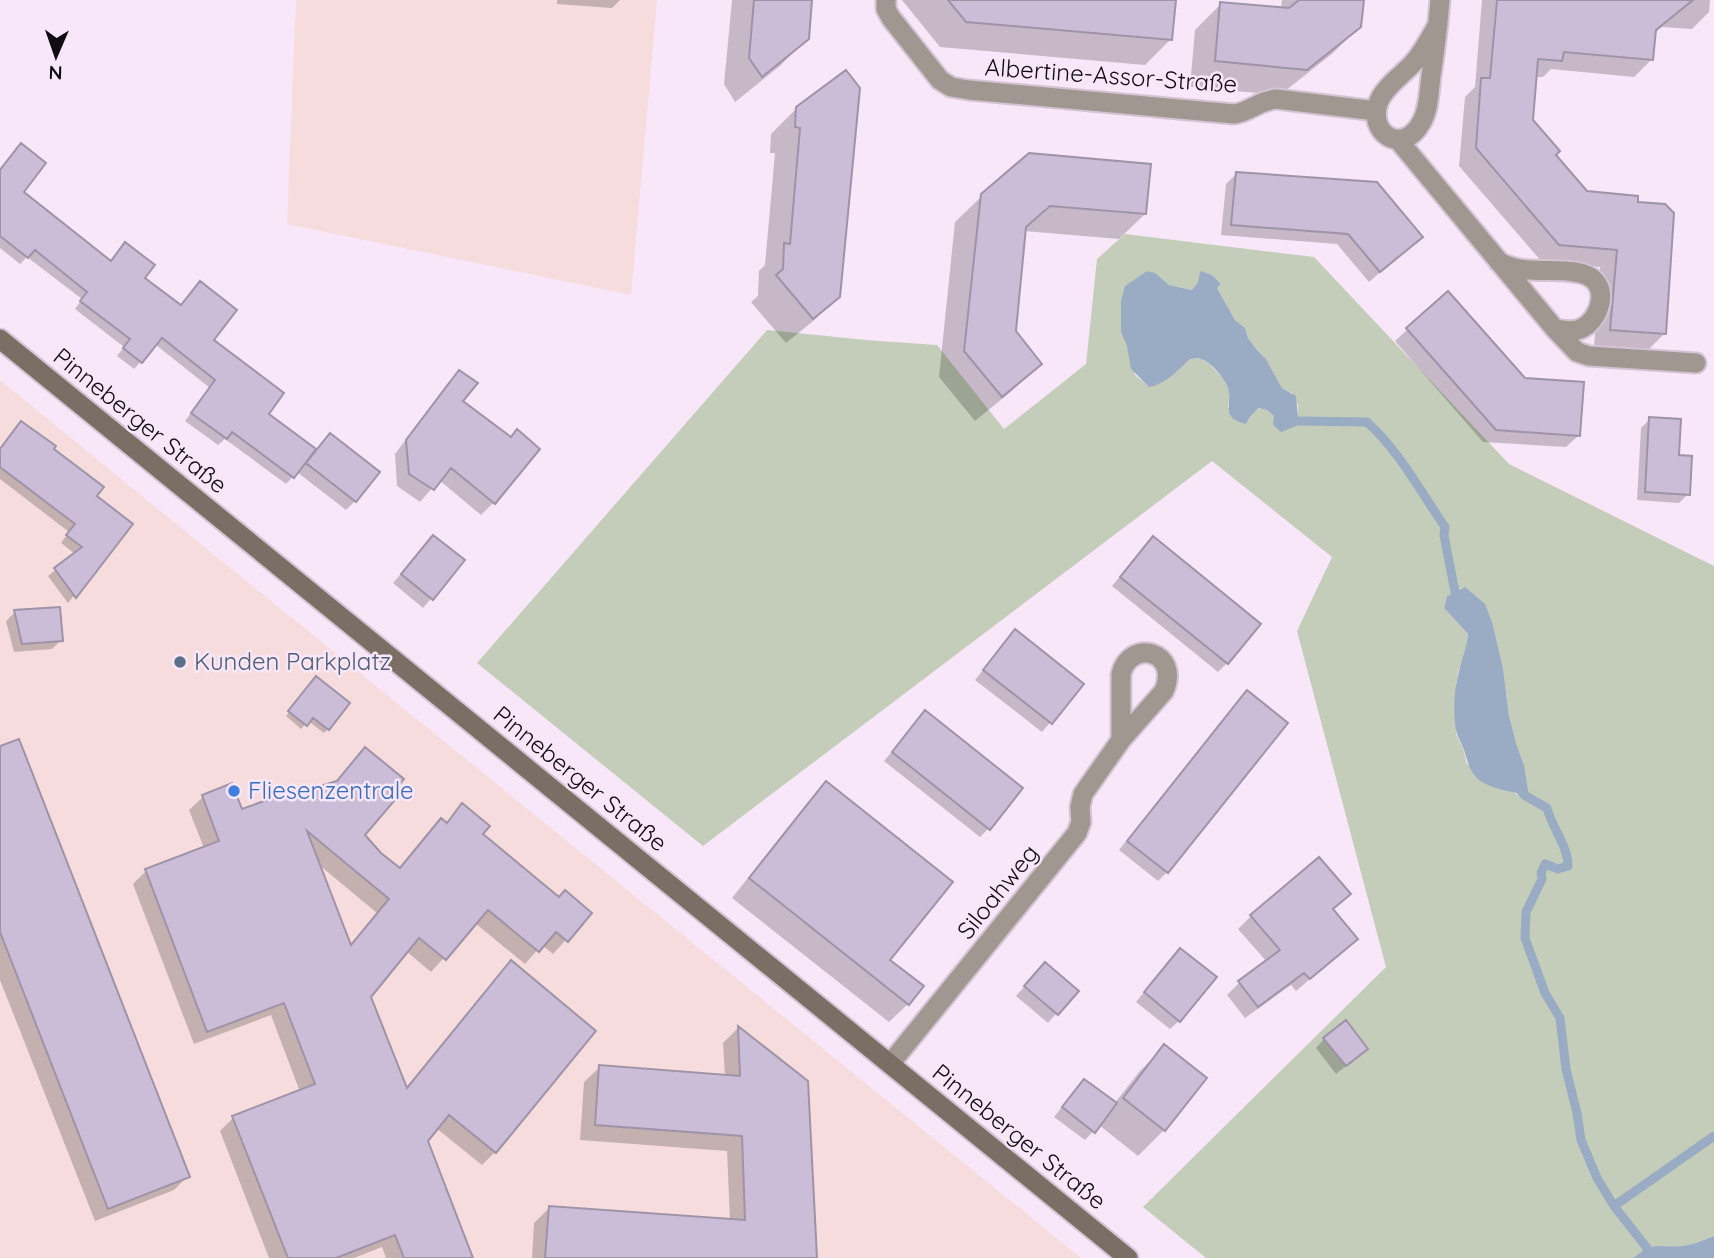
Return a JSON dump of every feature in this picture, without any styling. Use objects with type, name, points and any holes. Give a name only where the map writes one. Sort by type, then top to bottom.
[{"type":"main road","name":"Pinneberger Straße","points":[[0,339],[1128,1258]]},
{"type":"street","name":"Albertine-Assor-Straße","points":[[886,0],[886,9],[891,18],[940,80],[951,87],[1234,114],[1266,100],[1276,99],[1376,111]]},
{"type":"street","points":[[1438,24],[1417,58],[1379,100],[1376,111],[1380,129],[1391,139],[1399,141],[1413,136],[1424,117],[1438,24],[1440,0]]},
{"type":"street","points":[[1399,141],[1577,352],[1583,355],[1696,363]]},
{"type":"street","points":[[1499,262],[1531,271],[1574,272],[1587,275],[1595,281],[1600,289],[1599,309],[1589,323],[1577,330],[1555,329]]},
{"type":"street","name":"Siloahweg","points":[[890,1064],[1077,833],[1081,822],[1083,794],[1121,740]]},
{"type":"shaded area","points":[[296,0],[657,0],[631,295],[287,224]]},
{"type":"shaded area","points":[[0,380],[165,515],[1081,1258],[0,1258]]},
{"type":"green space","points":[[1125,234],[1314,257],[1509,464],[1714,566],[1714,1236],[1685,1245],[1652,1247],[1633,1258],[1206,1258],[1143,1207],[1386,967],[1297,631],[1332,557],[1212,461],[703,846],[477,663],[767,330],[937,345],[1004,429],[1086,364],[1097,259]],"holes":[[[1147,271],[1169,285],[1192,290],[1198,282],[1200,272],[1212,275],[1221,284],[1217,288],[1235,320],[1245,328],[1248,338],[1266,359],[1282,388],[1292,393],[1298,405],[1296,426],[1267,410],[1257,408],[1249,418],[1228,408],[1230,390],[1222,377],[1202,359],[1190,359],[1171,376],[1154,385],[1148,386],[1135,375],[1121,332]],[[1465,587],[1493,625],[1503,668],[1509,716],[1524,765],[1524,795],[1516,794],[1467,764],[1456,734],[1456,685],[1468,634],[1444,608],[1447,596]]]},
{"type":"water","points":[[1147,271],[1155,273],[1169,285],[1192,290],[1198,282],[1200,271],[1212,275],[1221,284],[1217,288],[1235,320],[1245,328],[1248,338],[1266,359],[1282,388],[1296,396],[1296,426],[1281,432],[1273,425],[1274,416],[1267,410],[1258,408],[1246,424],[1232,418],[1227,385],[1205,360],[1190,359],[1166,380],[1149,387],[1131,369],[1127,346],[1121,332],[1121,301],[1125,286]]},
{"type":"water","points":[[1465,587],[1485,604],[1493,625],[1503,668],[1509,716],[1524,765],[1529,797],[1494,787],[1478,779],[1470,768],[1457,733],[1455,693],[1468,634],[1444,608],[1447,596]]},
{"type":"water","points":[[1714,1236],[1714,1258],[1633,1258],[1652,1247],[1685,1245]]},
{"type":"building","points":[[754,0],[812,0],[809,39],[762,77],[749,58]]},
{"type":"building","points":[[948,0],[1176,0],[1172,40],[966,22]]},
{"type":"building","points":[[1299,0],[1364,0],[1361,27],[1307,70],[1215,61],[1220,2],[1289,8]]},
{"type":"building","points":[[1497,0],[1693,0],[1656,30],[1653,60],[1564,52],[1562,61],[1538,59],[1533,120],[1560,151],[1556,155],[1587,191],[1638,196],[1638,202],[1665,204],[1674,213],[1666,334],[1610,330],[1617,250],[1559,245],[1476,148],[1481,78],[1490,78]]},
{"type":"building","points":[[846,70],[860,88],[840,297],[813,319],[776,275],[783,269],[784,243],[790,244],[800,128],[795,127],[796,107]]},
{"type":"building","points":[[21,143],[46,163],[24,192],[111,261],[125,242],[155,265],[145,278],[181,305],[200,281],[237,310],[214,340],[284,393],[269,414],[316,449],[294,478],[232,432],[227,439],[191,413],[215,380],[162,338],[142,363],[123,348],[130,339],[80,301],[87,292],[35,250],[28,258],[0,236],[0,170]]},
{"type":"building","points":[[1029,153],[1151,164],[1146,214],[1050,206],[1026,227],[1016,331],[1042,364],[1002,397],[964,351],[981,194]]},
{"type":"building","points":[[1236,172],[1377,182],[1423,237],[1380,272],[1348,234],[1231,225]]},
{"type":"building","points":[[1448,291],[1525,378],[1584,382],[1580,436],[1496,430],[1406,328]]},
{"type":"building","points":[[459,370],[478,383],[463,401],[511,437],[517,429],[540,449],[495,504],[451,468],[434,490],[409,474],[406,440]]},
{"type":"building","points":[[1649,417],[1681,419],[1679,455],[1692,456],[1690,495],[1645,492]]},
{"type":"building","points":[[21,421],[56,446],[54,449],[104,487],[97,496],[133,524],[76,598],[54,568],[82,547],[66,535],[75,524],[0,467],[0,449]]},
{"type":"building","points":[[330,433],[380,472],[356,502],[306,463]]},
{"type":"building","points":[[433,535],[465,560],[433,600],[401,574]]},
{"type":"building","points":[[1153,536],[1261,624],[1228,664],[1120,577]]},
{"type":"building","points":[[60,607],[63,641],[22,644],[14,610]]},
{"type":"building","points":[[1015,629],[1084,684],[1052,724],[983,670]]},
{"type":"building","points":[[316,676],[350,703],[329,730],[313,718],[307,726],[288,711]]},
{"type":"building","points":[[1247,690],[1288,723],[1168,873],[1127,841]]},
{"type":"building","points":[[925,710],[1023,788],[990,830],[892,752]]},
{"type":"building","points":[[19,739],[190,1177],[108,1209],[0,932],[0,746]]},
{"type":"building","points":[[365,747],[404,779],[395,790],[400,794],[365,835],[381,853],[400,868],[441,818],[447,823],[462,803],[490,826],[483,834],[559,897],[565,890],[592,913],[568,942],[556,932],[539,952],[488,910],[446,960],[419,938],[371,997],[407,1088],[511,960],[596,1031],[496,1153],[449,1115],[428,1141],[473,1258],[404,1258],[395,1235],[336,1258],[288,1258],[232,1116],[315,1084],[284,1003],[207,1032],[145,869],[219,841],[202,795],[232,783],[242,809],[292,791],[293,794],[337,781]],"holes":[[[307,831],[389,899],[351,945]]]},
{"type":"building","points":[[826,781],[953,882],[890,960],[924,986],[909,1005],[749,878]]},
{"type":"building","points":[[1319,857],[1351,894],[1333,909],[1358,939],[1310,979],[1304,973],[1258,1007],[1238,981],[1280,950],[1250,915]]},
{"type":"building","points":[[1180,948],[1217,977],[1180,1022],[1144,992]]},
{"type":"building","points":[[1045,962],[1079,991],[1058,1015],[1024,986]]},
{"type":"building","points":[[1346,1020],[1368,1049],[1346,1066],[1323,1038]]},
{"type":"building","points":[[738,1026],[808,1081],[817,1258],[545,1258],[549,1206],[745,1220],[742,1136],[595,1125],[599,1065],[740,1076]]},
{"type":"building","points":[[1164,1044],[1207,1078],[1165,1131],[1123,1098]]},
{"type":"building","points":[[1084,1079],[1117,1103],[1095,1133],[1062,1107]]},
{"type":"waterway","points":[[1297,421],[1367,422],[1379,434],[1400,459],[1445,527],[1444,535],[1459,601]]},
{"type":"waterway","points":[[1518,786],[1524,795],[1547,808],[1565,851],[1568,866],[1558,869],[1545,864],[1541,873],[1542,879],[1526,912],[1525,938],[1545,993],[1560,1018],[1566,1069],[1581,1140],[1597,1178],[1614,1206],[1647,1248],[1646,1258]]},
{"type":"waterway","points":[[1614,1206],[1714,1136]]},
{"type":"place","name":"Kunden Parkplatz","points":[[180,662]]},
{"type":"place","name":"Fliesenzentrale","points":[[234,791]]}]
